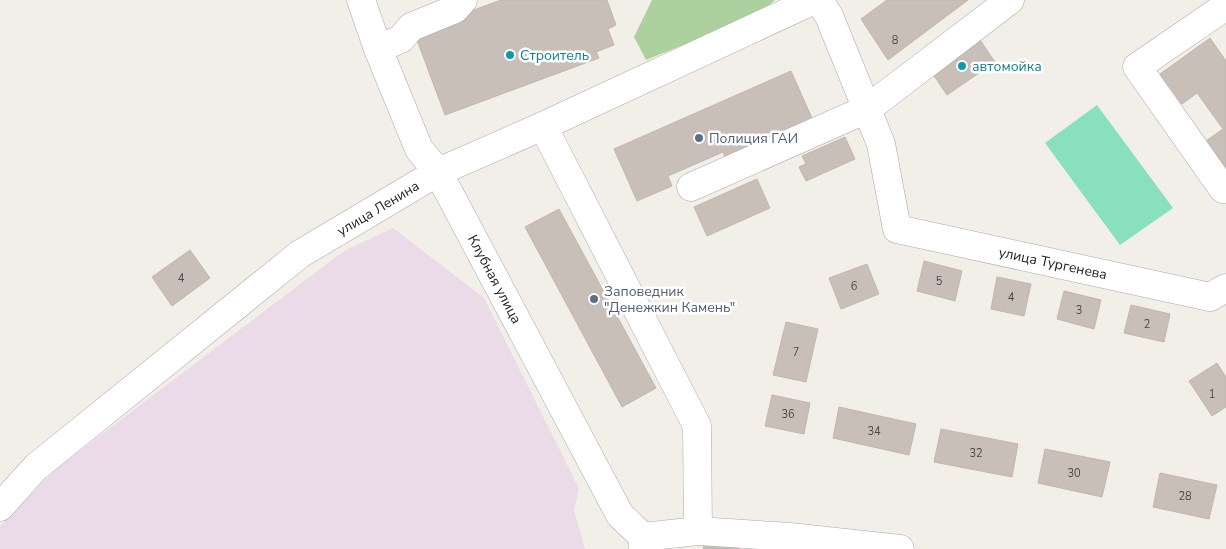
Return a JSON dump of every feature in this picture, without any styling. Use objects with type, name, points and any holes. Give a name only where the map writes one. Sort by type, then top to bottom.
[{"type":"street","name":"Клубная улица","points":[[362,0],[378,49],[419,149],[438,172],[620,515],[643,543]]},
{"type":"street","points":[[378,49],[401,39],[411,27],[455,9],[463,0]]},
{"type":"street","name":"улица Ленина","points":[[0,507],[36,467],[300,254],[438,172],[544,126],[814,0]]},
{"type":"street","points":[[819,0],[829,16],[867,109]]},
{"type":"street","points":[[691,186],[867,109],[1010,0]]},
{"type":"street","points":[[1226,6],[1137,67],[1223,189],[1226,187]]},
{"type":"street","name":"улица Тургенева","points":[[867,109],[881,144],[897,228],[1218,293]]},
{"type":"street","points":[[544,126],[697,426],[698,531]]},
{"type":"street","points":[[643,543],[698,531],[790,537],[900,549]]},
{"type":"shaded area","points":[[393,228],[484,298],[579,489],[574,510],[585,549],[0,549],[0,526],[57,468],[344,251]]},
{"type":"green space","points":[[652,0],[775,0],[761,13],[646,60],[634,37]]},
{"type":"green space","points":[[1097,105],[1173,208],[1120,245],[1045,143]]},
{"type":"building","name":"Строитель","points":[[501,0],[607,0],[616,25],[608,29],[614,45],[596,52],[599,58],[445,115],[414,32]]},
{"type":"building","points":[[887,0],[968,0],[888,60],[861,19]]},
{"type":"building","name":"автомойка","points":[[978,37],[995,62],[947,95],[930,70]]},
{"type":"building","points":[[1210,38],[1226,61],[1226,168],[1206,141],[1223,129],[1197,93],[1182,104],[1160,74]]},
{"type":"building","name":"Полиция ГАИ","points":[[791,71],[815,125],[778,141],[773,131],[760,136],[763,142],[726,159],[723,152],[668,176],[672,186],[637,201],[614,149]]},
{"type":"building","points":[[845,137],[855,159],[806,181],[799,167],[806,164],[802,156]]},
{"type":"building","points":[[757,179],[770,208],[707,236],[694,207]]},
{"type":"building","points":[[559,209],[656,388],[622,407],[525,227]]},
{"type":"building","points":[[190,250],[210,278],[172,306],[152,277]]},
{"type":"building","points":[[924,261],[962,271],[955,301],[917,291]]},
{"type":"building","points":[[867,264],[879,294],[841,309],[829,278]]},
{"type":"building","points":[[997,277],[1031,284],[1024,316],[991,309]]},
{"type":"building","points":[[1064,291],[1101,300],[1094,329],[1057,319]]},
{"type":"building","points":[[1131,305],[1170,314],[1164,342],[1124,333]]},
{"type":"building","points":[[786,322],[818,329],[806,382],[773,375]]},
{"type":"building","points":[[1217,363],[1226,377],[1226,407],[1212,416],[1189,381]]},
{"type":"building","points":[[772,395],[810,403],[804,434],[765,426]]},
{"type":"building","points":[[839,407],[916,424],[909,455],[833,438]]},
{"type":"building","points":[[941,429],[1018,444],[1012,477],[934,462]]},
{"type":"building","points":[[1045,449],[1110,462],[1102,497],[1038,483]]},
{"type":"building","points":[[1160,473],[1217,485],[1209,519],[1153,507]]},
{"type":"building","points":[[705,541],[740,549],[703,549]]},
{"type":"place","name":"Строитель","points":[[510,55]]},
{"type":"place","name":"автомойка","points":[[962,66]]},
{"type":"place","name":"Полиция ГАИ","points":[[699,138]]},
{"type":"place","name":"Заповедник \"Денежкин Камень\"","points":[[594,299]]}]
